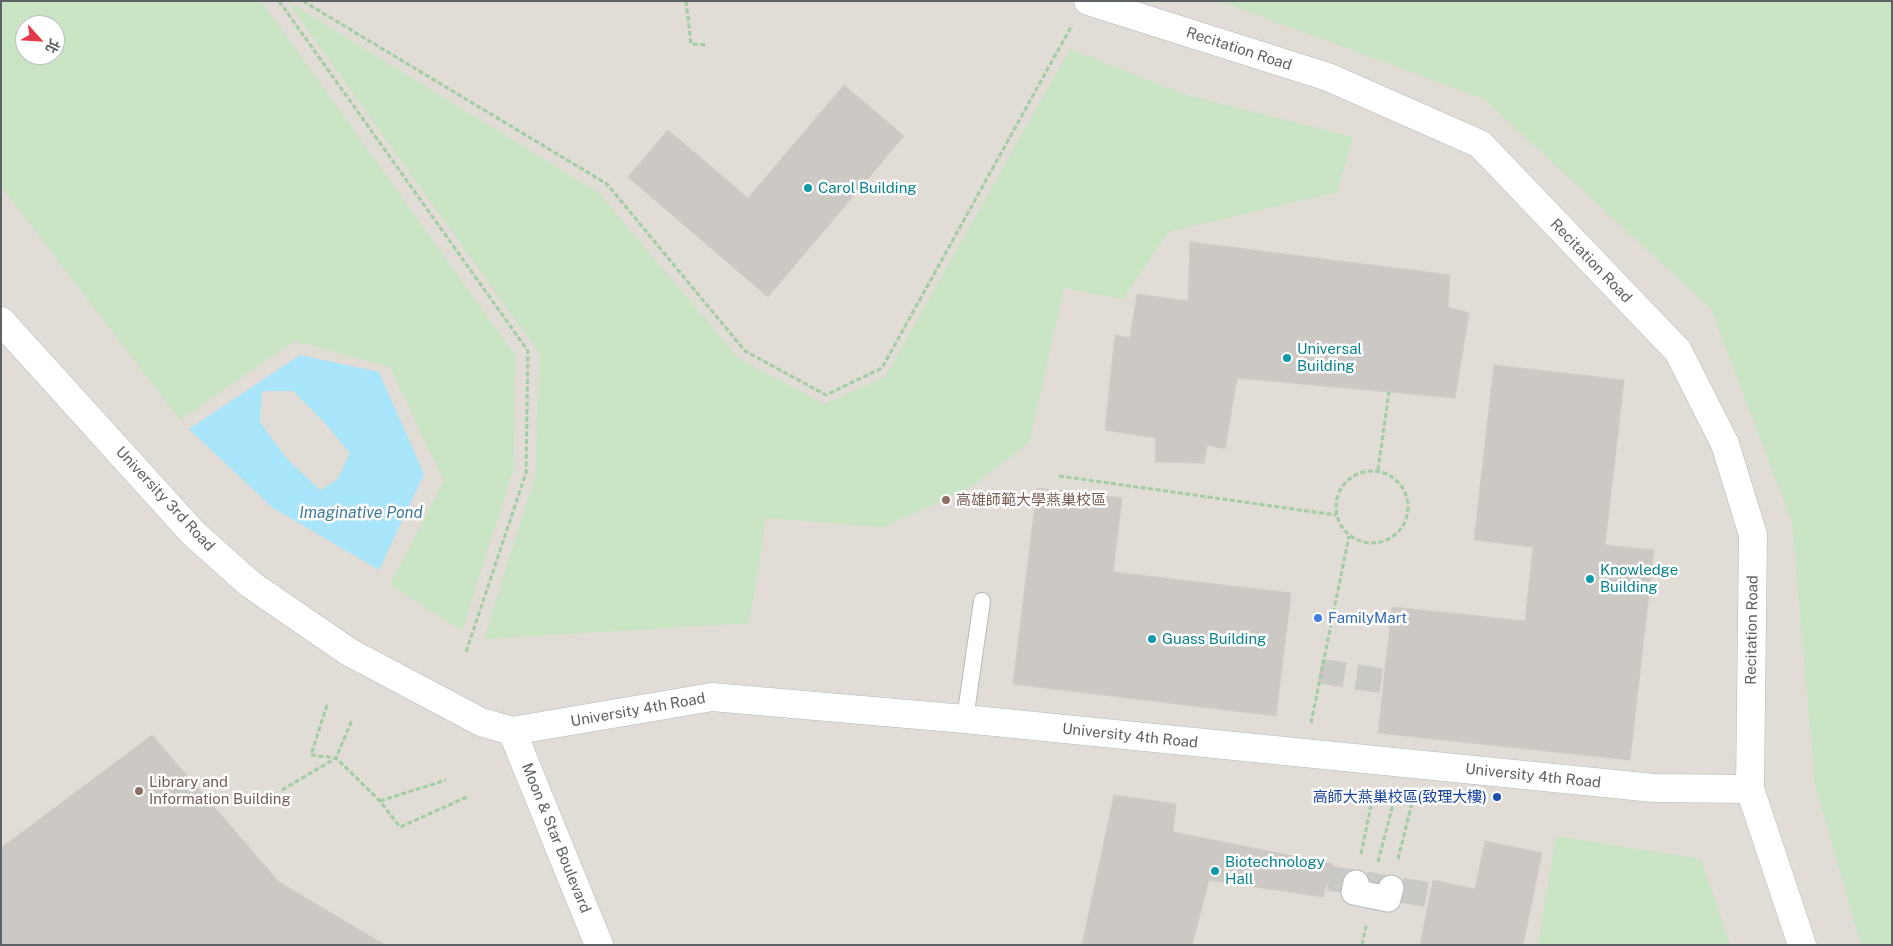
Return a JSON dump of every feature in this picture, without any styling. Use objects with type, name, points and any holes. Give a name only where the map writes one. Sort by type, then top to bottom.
[{"type":"street","name":"Recitation Road","points":[[1082,10],[1328,77],[1480,144],[1678,351],[1725,444],[1753,535],[1750,789]]},
{"type":"street","name":"University 3rd Road","points":[[1,321],[193,533],[250,584],[349,652],[481,722],[512,731]]},
{"type":"street","name":"University 4th Road","points":[[512,731],[712,697],[964,719],[1654,788],[1750,789]]},
{"type":"street","name":"Moon & Star Boulevard","points":[[512,731],[599,945]]},
{"type":"street","points":[[1750,789],[1802,945]]},
{"type":"street","points":[[1356,883],[1354,892],[1388,899],[1391,888]]},
{"type":"lane","points":[[964,719],[982,601]]},
{"type":"path","points":[[279,1],[528,351],[526,473],[466,652]]},
{"type":"path","points":[[304,1],[607,184],[745,351],[826,395],[882,368],[1082,10]]},
{"type":"path","points":[[686,1],[691,44],[706,45]]},
{"type":"path","points":[[1378,470],[1390,392]]},
{"type":"path","points":[[1378,470],[1390,474],[1399,482],[1406,492],[1409,504],[1408,516],[1403,527],[1395,536],[1384,542],[1360,542],[1349,536],[1341,526],[1336,515],[1339,492],[1346,482],[1355,475],[1378,470]]},
{"type":"path","points":[[1059,476],[1336,515]]},
{"type":"path","points":[[1306,754],[1320,671],[1349,536]]},
{"type":"path","points":[[327,705],[311,755],[336,758],[380,801],[400,827],[467,797]]},
{"type":"path","points":[[282,790],[336,758],[352,720]]},
{"type":"path","points":[[1377,867],[1401,763]]},
{"type":"path","points":[[1356,883],[1401,763]]},
{"type":"path","points":[[1391,888],[1401,763]]},
{"type":"path","points":[[380,801],[446,780]]},
{"type":"shaded area","name":"高雄師範大學燕巢校區","points":[[1,1],[1892,1],[1892,945],[1,945]]},
{"type":"green space","points":[[1,1],[261,1],[515,355],[513,470],[462,631],[390,584],[444,481],[390,367],[294,341],[180,420],[1,186]]},
{"type":"green space","points":[[287,1],[599,193],[738,358],[824,404],[885,377],[1070,49],[1183,94],[1353,137],[1337,192],[1168,232],[1123,299],[1064,288],[1029,443],[971,487],[884,527],[766,518],[749,623],[484,639],[535,477],[540,354]]},
{"type":"green space","points":[[1219,1],[1892,1],[1892,945],[1861,945],[1815,784],[1792,522],[1711,309],[1484,99]]},
{"type":"green space","points":[[1556,836],[1701,859],[1730,945],[1538,945]]},
{"type":"water","name":"Imaginative Pond","points":[[300,355],[379,372],[424,474],[379,570],[273,508],[189,429]],"holes":[[[262,391],[293,391],[324,422],[350,453],[337,480],[320,490],[287,459],[260,422]]]},
{"type":"building","name":"Carol Building","points":[[844,85],[904,136],[768,297],[628,177],[668,130],[748,198]]},
{"type":"building","name":"Universal Building","points":[[1190,242],[1450,275],[1448,307],[1469,313],[1455,398],[1237,378],[1225,449],[1207,445],[1204,463],[1155,462],[1156,438],[1105,430],[1115,335],[1130,338],[1137,294],[1188,301]]},
{"type":"building","name":"Knowledge Building","points":[[1494,365],[1624,380],[1605,545],[1654,550],[1630,760],[1378,733],[1392,607],[1525,621],[1533,547],[1474,540]]},
{"type":"building","name":"Guass Building","points":[[1037,488],[1122,498],[1113,572],[1291,593],[1276,716],[1013,684]]},
{"type":"building","name":"Library and Information Building","points":[[152,735],[279,882],[385,945],[1,945],[1,848]]},
{"type":"building","name":"Biotechnology Hall","points":[[1114,795],[1176,804],[1173,832],[1333,864],[1323,897],[1209,880],[1192,945],[1082,945]]},
{"type":"building","points":[[1485,841],[1542,853],[1523,945],[1420,945],[1433,880],[1475,889]]},
{"type":"tunnel","points":[[1320,671],[1383,681]]},
{"type":"tunnel","points":[[1329,878],[1430,895]]},
{"type":"place","name":"Carol Building","points":[[808,188]]},
{"type":"place","name":"Universal Building","points":[[1287,358]]},
{"type":"place","name":"高雄師範大學燕巢校區","points":[[946,500]]},
{"type":"place","name":"Knowledge Building","points":[[1590,579]]},
{"type":"place","name":"FamilyMart","points":[[1318,618]]},
{"type":"place","name":"Guass Building","points":[[1152,639]]},
{"type":"place","name":"Library and Information Building","points":[[139,791]]},
{"type":"place","name":"高師大燕巢校區(致理大樓)","points":[[1497,797]]},
{"type":"place","name":"Biotechnology Hall","points":[[1215,871]]}]
